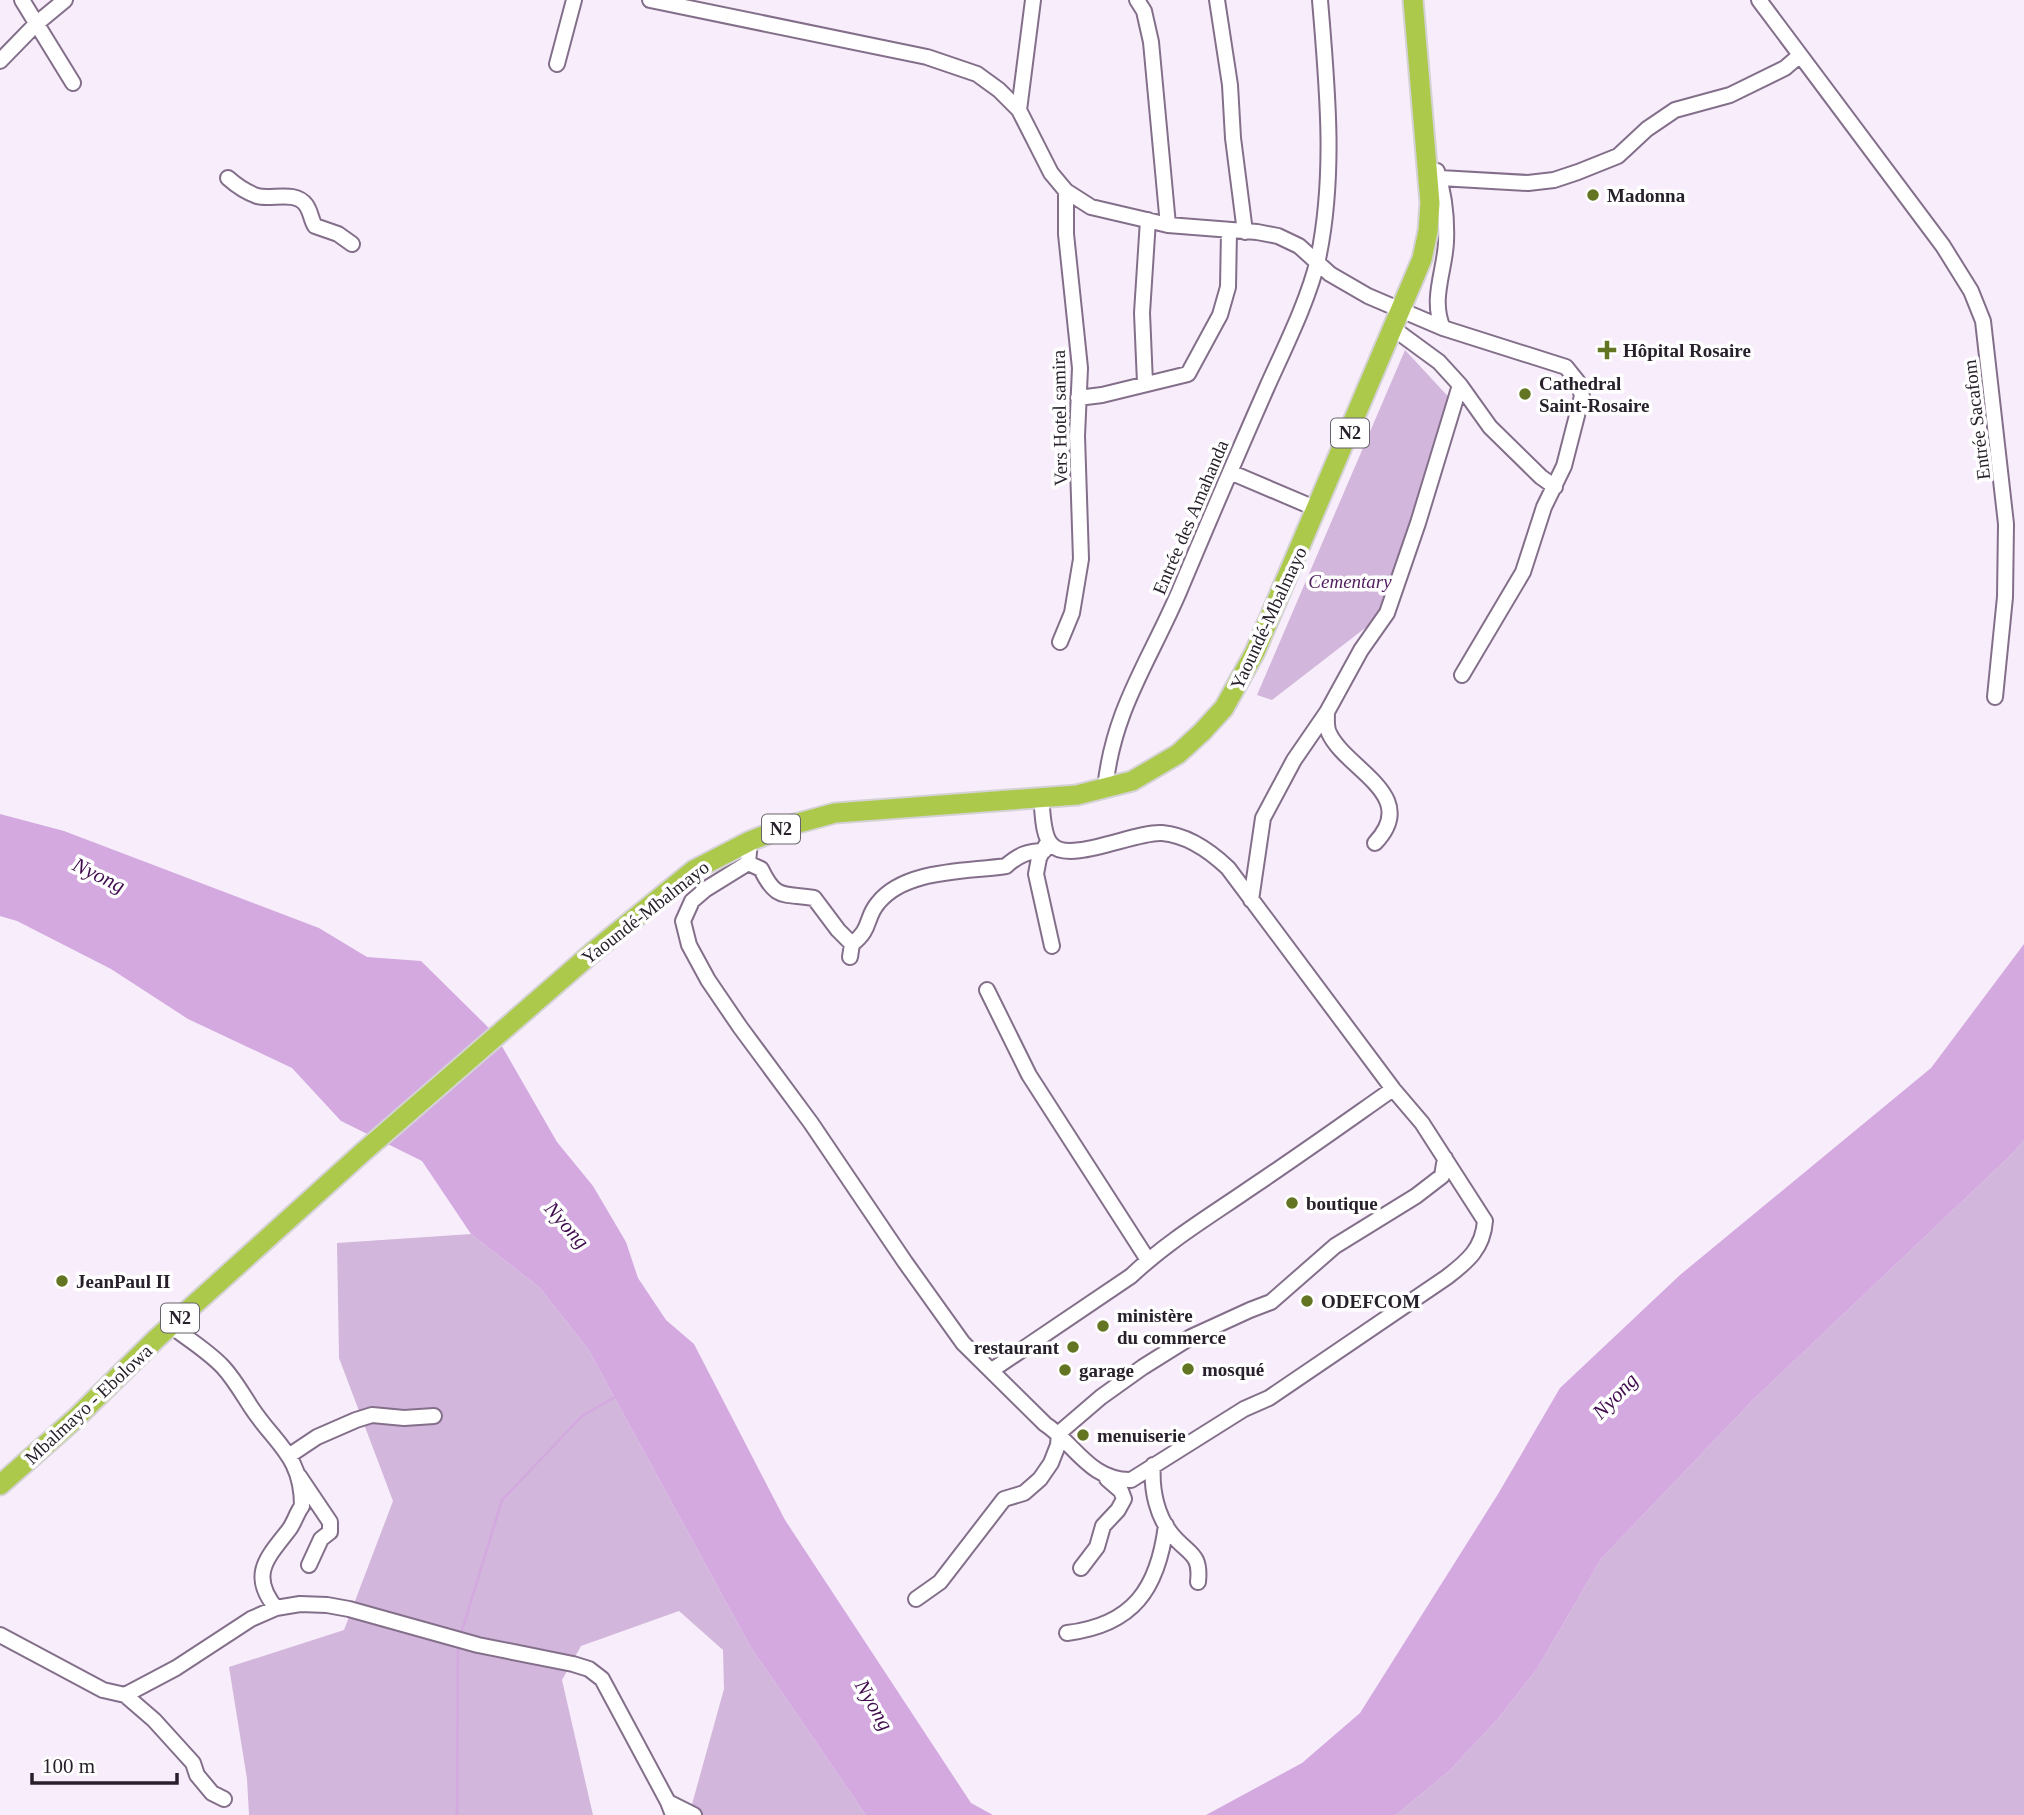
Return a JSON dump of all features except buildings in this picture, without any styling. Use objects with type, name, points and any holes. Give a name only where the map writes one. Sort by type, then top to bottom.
[{"type":"highway","name":"Yaoundé-Mbalmayo","points":[[362,1153],[593,952],[694,870],[751,841],[791,825],[835,813],[1077,795],[1105,789],[1132,780],[1178,754],[1224,708],[1255,652],[1422,259],[1428,231],[1429,172],[1413,0]]},
{"type":"highway","name":"Mbalmayo - Ebolowa","points":[[0,1485],[362,1153]]},
{"type":"street","points":[[22,0],[73,83]]},
{"type":"street","points":[[0,61],[65,0]]},
{"type":"street","points":[[557,64],[574,0]]},
{"type":"street","points":[[650,0],[944,62],[986,80],[1018,110],[1051,173],[1066,191],[1091,207],[1168,225],[1278,236],[1299,246],[1350,287],[1443,328],[1566,367],[1578,382],[1582,396],[1564,466],[1544,507],[1523,572],[1462,675]]},
{"type":"street","points":[[1018,110],[1033,0]]},
{"type":"street","points":[[1138,0],[1144,11],[1151,42],[1168,225]]},
{"type":"street","points":[[1217,0],[1230,85],[1233,138],[1245,232]]},
{"type":"street","name":"Entrée des Amahanda","points":[[1105,789],[1109,756],[1123,708],[1167,620],[1293,328],[1318,261],[1328,177],[1320,0]]},
{"type":"street","name":"Entrée Sacafom","points":[[1759,0],[1943,246],[1971,291],[1983,321],[2006,524],[2005,597],[1995,698]]},
{"type":"street","points":[[1440,178],[1528,183],[1554,180],[1578,172],[1618,156],[1647,129],[1675,110],[1730,95],[1785,68],[1799,56]]},
{"type":"street","points":[[1424,134],[1440,178],[1446,217],[1446,244],[1438,294],[1439,320],[1443,328]]},
{"type":"street","points":[[228,178],[240,188],[258,196],[285,196],[302,202],[307,206],[315,226],[338,234],[352,244]]},
{"type":"street","name":"Vers Hotel samira","points":[[1060,642],[1072,613],[1081,559],[1077,448],[1080,368],[1066,234],[1066,191]]},
{"type":"street","points":[[1145,383],[1142,313],[1148,220]]},
{"type":"street","points":[[1078,398],[1102,395],[1188,374],[1220,315],[1228,288],[1229,231]]},
{"type":"street","points":[[1394,328],[1439,362],[1460,385],[1490,427],[1555,487]]},
{"type":"street","points":[[1251,901],[1263,818],[1294,760],[1327,712],[1361,650],[1387,613],[1460,385]]},
{"type":"street","points":[[1230,472],[1317,509]]},
{"type":"street","points":[[1327,712],[1328,732],[1335,743],[1370,777],[1388,802],[1385,833],[1375,843]]},
{"type":"street","points":[[1041,798],[1046,846],[1039,858],[1036,874],[1052,946]]},
{"type":"street","points":[[748,863],[761,869],[769,886],[776,893],[814,898],[851,950],[863,935],[876,904],[904,881],[1006,866],[1017,856],[1046,846],[1073,852],[1147,833],[1175,835],[1213,854],[1228,868],[1393,1089],[1422,1123],[1485,1221],[1483,1237],[1472,1256],[1447,1277],[1345,1348],[1269,1398],[1244,1409],[1153,1465],[1139,1477],[1131,1480],[1112,1479],[1101,1474]]},
{"type":"street","points":[[748,863],[751,841]]},
{"type":"street","points":[[748,863],[692,901],[683,921],[689,945],[708,981],[811,1123],[963,1343],[1045,1424],[1059,1433],[1069,1446],[1121,1491],[1124,1499],[1103,1526],[1097,1547],[1081,1568]]},
{"type":"street","points":[[987,990],[1029,1075],[1148,1259]]},
{"type":"street","points":[[992,1370],[1131,1276],[1148,1259],[1189,1228],[1252,1188],[1393,1089]]},
{"type":"street","points":[[916,1599],[940,1582],[1004,1499],[1024,1493],[1040,1479],[1051,1463],[1058,1445],[1059,1433],[1101,1397],[1191,1338],[1271,1302],[1335,1246],[1416,1196],[1442,1176],[1445,1158]]},
{"type":"street","points":[[171,1326],[222,1365],[290,1455],[299,1475],[330,1522],[330,1532],[321,1539],[309,1564]]},
{"type":"street","points":[[290,1455],[317,1437],[364,1417],[434,1416]]},
{"type":"street","points":[[1153,1465],[1151,1482],[1155,1500],[1174,1537],[1196,1557],[1199,1566],[1198,1582]]},
{"type":"street","points":[[276,1608],[267,1597],[262,1569],[277,1543],[291,1528],[294,1517],[302,1506],[299,1475]]},
{"type":"street","points":[[1067,1633],[1107,1625],[1136,1602],[1148,1588],[1157,1569],[1166,1525]]},
{"type":"street","points":[[125,1695],[176,1668],[251,1619],[276,1608],[300,1604],[327,1605],[478,1645],[589,1669],[602,1679],[671,1808],[694,1815]]},
{"type":"street","points":[[0,1635],[103,1690],[125,1695],[154,1720],[193,1763],[197,1775],[212,1793],[224,1798]]},
{"type":"green space","name":"Cementary","points":[[1405,350],[1457,406],[1382,615],[1272,700],[1257,695]]},
{"type":"green space","points":[[2024,1140],[2024,1815],[1396,1815],[1448,1772],[1497,1720],[1537,1669],[1601,1559],[1753,1400]]},
{"type":"green space","points":[[471,1234],[540,1288],[588,1349],[750,1646],[866,1815],[689,1815],[724,1689],[723,1650],[679,1611],[581,1646],[562,1680],[593,1815],[249,1815],[247,1779],[229,1667],[344,1630],[393,1501],[339,1358],[337,1243]]},
{"type":"water","name":"Nyong","points":[[0,814],[64,831],[319,928],[367,957],[421,961],[495,1034],[557,1142],[593,1186],[626,1242],[638,1278],[666,1320],[694,1344],[785,1520],[971,1803],[993,1815],[866,1815],[750,1646],[588,1349],[540,1288],[471,1234],[422,1161],[341,1121],[292,1068],[188,1019],[111,969],[17,921],[0,916]]},
{"type":"water","name":"Nyong","points":[[2024,944],[2024,1140],[1753,1400],[1601,1559],[1537,1669],[1497,1720],[1448,1772],[1396,1815],[1206,1815],[1302,1763],[1360,1713],[1498,1494],[1560,1388],[1680,1275],[1931,1068]]},
{"type":"waterway","points":[[461,1634],[502,1500],[582,1416],[615,1397]]},
{"type":"waterway","points":[[457,1815],[458,1643]]},
{"type":"place","name":"Madonna","points":[[1593,195]]},
{"type":"place","name":"Hôpital Rosaire","points":[[1607,350]]},
{"type":"place","name":"Cathedral Saint-Rosaire","points":[[1525,394]]},
{"type":"place","name":"boutique","points":[[1292,1203]]},
{"type":"place","name":"JeanPaul II","points":[[62,1281]]},
{"type":"place","name":"ODEFCOM","points":[[1307,1301]]},
{"type":"place","name":"ministère du commerce","points":[[1103,1326]]},
{"type":"place","name":"restaurant","points":[[1073,1347]]},
{"type":"place","name":"mosqué","points":[[1188,1369]]},
{"type":"place","name":"garage","points":[[1065,1370]]},
{"type":"place","name":"menuiserie","points":[[1083,1435]]}]
